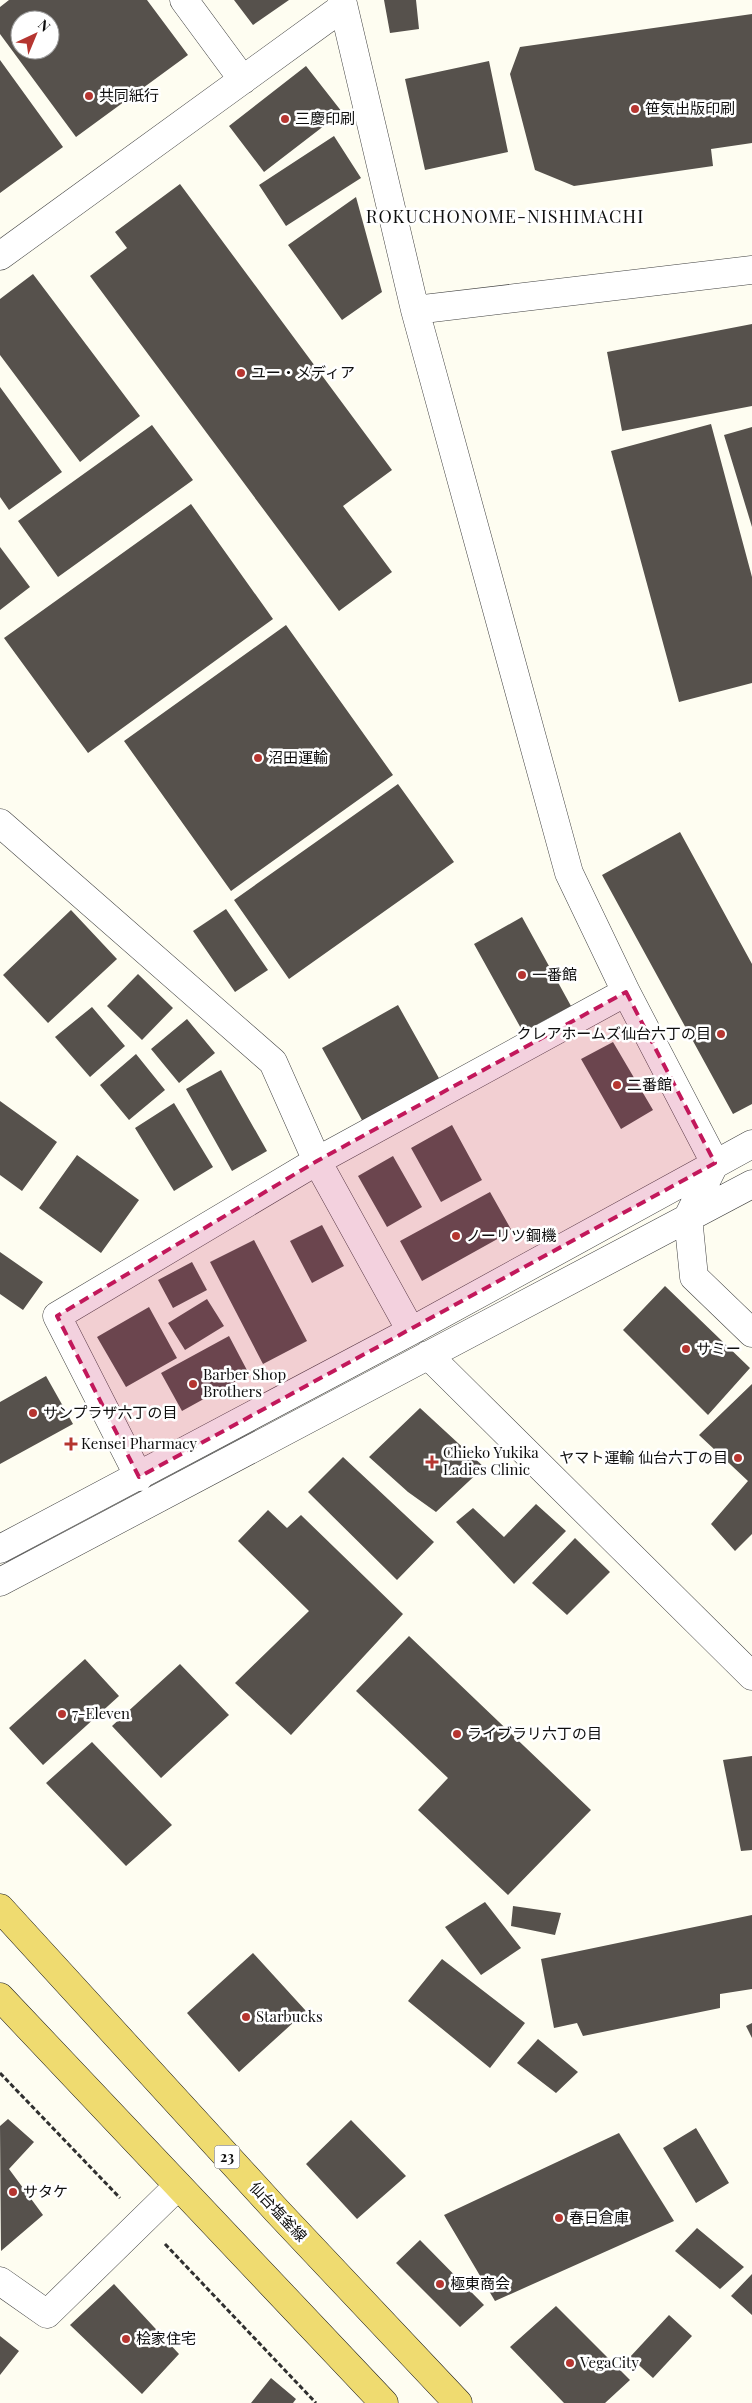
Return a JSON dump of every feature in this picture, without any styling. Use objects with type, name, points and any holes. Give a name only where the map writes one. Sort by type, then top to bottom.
[{"type":"main road","name":"仙台塩釜線","points":[[0,1908],[277,2211],[458,2403]]},
{"type":"main road","points":[[0,1997],[384,2403]]},
{"type":"street","points":[[184,0],[243,80]]},
{"type":"street","points":[[0,256],[243,80],[342,4],[415,310],[569,872],[626,992],[715,1163]]},
{"type":"street","points":[[415,310],[752,270]]},
{"type":"street","points":[[0,823],[273,1062],[317,1161],[411,1331]]},
{"type":"street","points":[[139,1477],[57,1316],[317,1161],[626,992]]},
{"type":"street","points":[[0,1550],[411,1331],[752,1144]]},
{"type":"street","points":[[715,1163],[688,1217],[694,1277],[752,1333]]},
{"type":"street","points":[[0,1582],[752,1184]]},
{"type":"street","points":[[428,1355],[752,1676]]},
{"type":"street","points":[[0,2281],[47,2314],[178,2186]]},
{"type":"highlighted area","points":[[626,992],[715,1163],[139,1477],[57,1316],[317,1161]]},
{"type":"building","name":"共同紙行","points":[[9,0],[147,0],[188,55],[76,137],[19,60],[60,60],[60,10],[10,10],[10,48],[0,34],[0,7]]},
{"type":"building","points":[[234,0],[289,0],[253,25]]},
{"type":"building","points":[[384,0],[416,0],[419,29],[390,33]]},
{"type":"building","name":"笹気出版印刷","points":[[752,14],[752,143],[711,149],[713,166],[574,186],[535,170],[510,74],[520,47]]},
{"type":"building","points":[[0,60],[63,147],[0,193]]},
{"type":"building","points":[[489,61],[508,152],[425,170],[405,79]]},
{"type":"building","name":"三慶印刷","points":[[306,66],[342,112],[264,172],[229,126]]},
{"type":"building","points":[[334,136],[361,178],[286,226],[259,185]]},
{"type":"building","name":"ユー・メディア","points":[[180,184],[392,470],[343,506],[392,572],[339,611],[90,276],[127,248],[115,232]]},
{"type":"building","points":[[356,197],[382,292],[342,320],[288,245]]},
{"type":"building","points":[[33,274],[140,416],[80,462],[0,355],[0,299]]},
{"type":"building","points":[[752,324],[752,406],[622,431],[607,352]]},
{"type":"building","points":[[0,387],[62,472],[9,510],[0,497]]},
{"type":"building","points":[[711,424],[752,577],[752,683],[679,702],[611,451]]},
{"type":"building","points":[[152,425],[193,480],[58,577],[18,521]]},
{"type":"building","points":[[752,427],[752,527],[724,435]]},
{"type":"building","points":[[191,504],[273,619],[88,753],[4,638]]},
{"type":"building","points":[[0,547],[30,587],[0,610]]},
{"type":"building","name":"沼田運輸","points":[[286,625],[393,775],[231,891],[124,741]]},
{"type":"building","points":[[398,784],[454,862],[289,979],[234,900]]},
{"type":"building","name":"クレアホームズ仙台六丁の目","points":[[680,832],[752,964],[752,1104],[733,1114],[602,875]]},
{"type":"building","points":[[226,909],[268,970],[235,992],[193,931]]},
{"type":"building","points":[[71,910],[117,959],[48,1023],[3,975]]},
{"type":"building","name":"一番館","points":[[522,917],[571,1006],[523,1032],[474,944]]},
{"type":"building","points":[[138,974],[173,1008],[142,1040],[107,1006]]},
{"type":"building","points":[[398,1005],[440,1080],[363,1122],[322,1048]]},
{"type":"building","points":[[92,1007],[125,1046],[90,1077],[55,1037]]},
{"type":"building","points":[[187,1019],[215,1053],[179,1083],[151,1049]]},
{"type":"building","name":"二番館","points":[[613,1042],[653,1110],[621,1129],[581,1059]]},
{"type":"building","points":[[136,1054],[165,1090],[129,1120],[100,1085]]},
{"type":"building","points":[[221,1070],[267,1151],[232,1171],[186,1089]]},
{"type":"building","points":[[0,1101],[57,1142],[22,1191],[0,1175]]},
{"type":"building","points":[[174,1103],[213,1167],[174,1191],[135,1128]]},
{"type":"building","points":[[452,1125],[482,1180],[441,1202],[411,1148]]},
{"type":"building","points":[[77,1155],[139,1200],[101,1253],[39,1208]]},
{"type":"building","points":[[393,1156],[422,1207],[387,1227],[358,1176]]},
{"type":"building","name":"ノーリツ鋼機","points":[[490,1192],[512,1231],[422,1281],[400,1241]]},
{"type":"building","points":[[322,1225],[344,1266],[312,1283],[290,1241]]},
{"type":"building","points":[[254,1240],[307,1341],[263,1364],[210,1262]]},
{"type":"building","points":[[0,1252],[43,1282],[23,1310],[0,1294]]},
{"type":"building","points":[[192,1262],[207,1290],[173,1308],[158,1280]]},
{"type":"building","name":"サミー","points":[[665,1286],[750,1368],[708,1415],[623,1330]]},
{"type":"building","points":[[207,1299],[224,1326],[185,1350],[168,1323]]},
{"type":"building","points":[[149,1307],[177,1358],[126,1387],[97,1337]]},
{"type":"building","points":[[229,1336],[249,1374],[182,1411],[161,1373]]},
{"type":"building","name":"サンプラザ六丁の目","points":[[46,1376],[73,1424],[0,1464],[0,1402]]},
{"type":"building","name":"ヤマト運輸 仙台六丁の目","points":[[752,1384],[752,1534],[735,1551],[711,1524],[748,1481],[699,1435]]},
{"type":"building","points":[[420,1408],[484,1467],[436,1512],[408,1492],[369,1457]]},
{"type":"building","points":[[343,1457],[434,1542],[397,1580],[308,1492]]},
{"type":"building","points":[[536,1504],[566,1531],[514,1584],[456,1522],[473,1508],[504,1537]]},
{"type":"building","points":[[268,1510],[287,1528],[301,1515],[403,1614],[291,1735],[235,1683],[309,1611],[238,1541]]},
{"type":"building","points":[[575,1538],[610,1572],[567,1615],[532,1583]]},
{"type":"building","name":"ライブラリ六丁の目","points":[[409,1636],[591,1810],[508,1895],[418,1810],[448,1778],[356,1691]]},
{"type":"building","points":[[85,1659],[119,1696],[43,1765],[9,1728]]},
{"type":"building","points":[[180,1664],[229,1715],[161,1778],[112,1726]]},
{"type":"building","points":[[92,1742],[172,1825],[126,1866],[46,1783]]},
{"type":"building","points":[[752,1756],[752,1850],[741,1851],[723,1760]]},
{"type":"building","points":[[485,1902],[521,1948],[481,1975],[445,1927]]},
{"type":"building","points":[[513,1906],[561,1913],[555,1935],[511,1926]]},
{"type":"building","points":[[752,1915],[752,1989],[720,1994],[720,2008],[583,2036],[577,2023],[554,2028],[541,1959]]},
{"type":"building","points":[[253,1953],[306,2011],[239,2072],[187,2013]]},
{"type":"building","points":[[442,1959],[525,2023],[490,2068],[408,2001]]},
{"type":"building","points":[[752,2023],[752,2038],[746,2026]]},
{"type":"building","points":[[538,2039],[578,2072],[556,2093],[517,2063]]},
{"type":"building","name":"サタケ","points":[[8,2119],[34,2142],[9,2169],[43,2215],[1,2251],[0,2126]]},
{"type":"building","points":[[351,2120],[406,2176],[357,2219],[306,2164]]},
{"type":"building","points":[[696,2128],[729,2183],[696,2203],[663,2148]]},
{"type":"building","name":"春日倉庫","points":[[619,2133],[674,2221],[495,2301],[444,2215]]},
{"type":"building","points":[[697,2228],[744,2267],[720,2289],[675,2251]]},
{"type":"building","name":"極東商会","points":[[420,2240],[484,2305],[460,2327],[396,2263]]},
{"type":"building","points":[[752,2274],[752,2315],[731,2296]]},
{"type":"building","name":"桧家住宅","points":[[114,2284],[179,2354],[142,2394],[70,2325]]},
{"type":"building","name":"VegaCity","points":[[556,2306],[630,2380],[605,2403],[564,2403],[510,2347]]},
{"type":"building","points":[[669,2315],[692,2336],[653,2378],[630,2357]]},
{"type":"building","points":[[0,2336],[19,2351],[0,2375]]},
{"type":"building","points":[[271,2378],[296,2399],[293,2403],[251,2403]]},
{"type":"place","name":"共同紙行","points":[[89,96]]},
{"type":"place","name":"笹気出版印刷","points":[[635,109]]},
{"type":"place","name":"三慶印刷","points":[[285,119]]},
{"type":"place","name":"ユー・メディア","points":[[241,373]]},
{"type":"place","name":"沼田運輸","points":[[258,758]]},
{"type":"place","name":"一番館","points":[[522,975]]},
{"type":"place","name":"クレアホームズ仙台六丁の目","points":[[721,1034]]},
{"type":"place","name":"二番館","points":[[617,1085]]},
{"type":"place","name":"ノーリツ鋼機","points":[[456,1236]]},
{"type":"place","name":"サミー","points":[[686,1349]]},
{"type":"place","name":"Barber Shop Brothers","points":[[193,1384]]},
{"type":"place","name":"サンプラザ六丁の目","points":[[33,1413]]},
{"type":"place","name":"Kensei Pharmacy","points":[[71,1444]]},
{"type":"place","name":"ヤマト運輸 仙台六丁の目","points":[[738,1458]]},
{"type":"place","name":"Chieko Yukika Ladies Clinic","points":[[432,1462]]},
{"type":"place","name":"7-Eleven","points":[[62,1714]]},
{"type":"place","name":"ライブラリ六丁の目","points":[[457,1734]]},
{"type":"place","name":"Starbucks","points":[[246,2017]]},
{"type":"place","name":"サタケ","points":[[13,2192]]},
{"type":"place","name":"春日倉庫","points":[[559,2218]]},
{"type":"place","name":"極東商会","points":[[440,2284]]},
{"type":"place","name":"桧家住宅","points":[[126,2339]]},
{"type":"place","name":"VegaCity","points":[[570,2363]]},
{"type":"district","name":"ROKUCHONOME-NISHIMACHI","points":[[505,217]]}]
